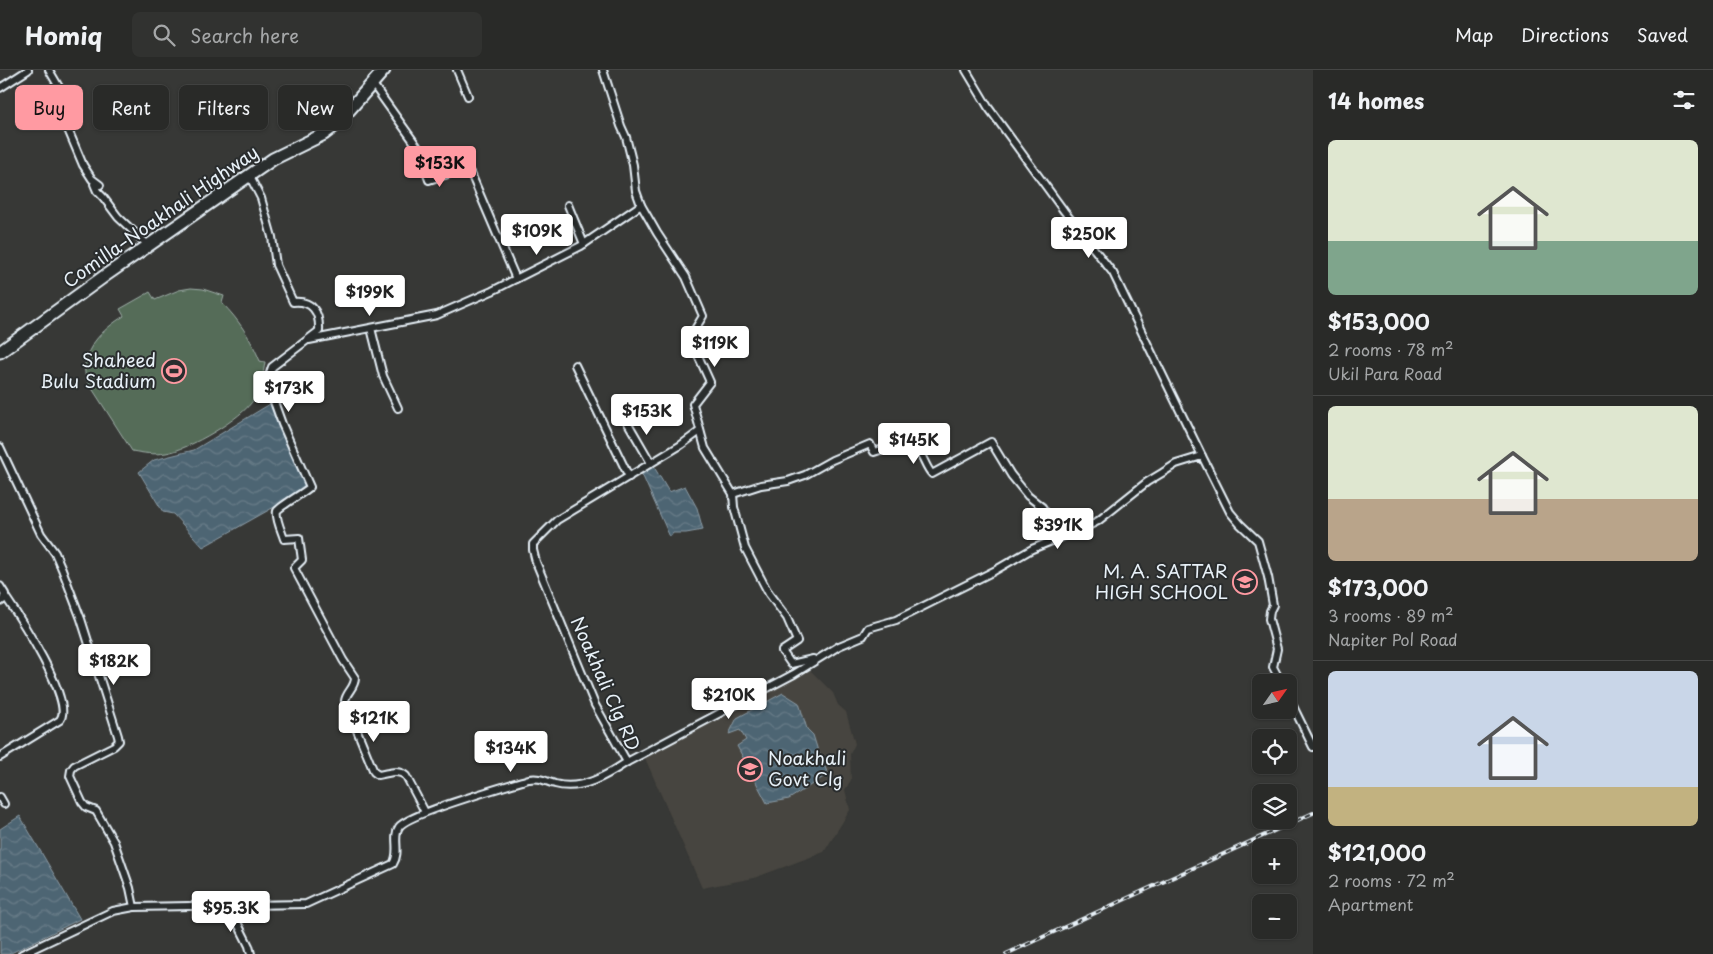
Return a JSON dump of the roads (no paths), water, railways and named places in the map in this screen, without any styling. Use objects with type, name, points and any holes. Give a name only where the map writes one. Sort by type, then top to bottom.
[{"type":"highway","name":"Comilla–Noakhali Highway","points":[[0,352],[249,175],[273,159],[324,134],[337,124],[384,70]]},
{"type":"street","points":[[0,88],[28,70]]},
{"type":"street","points":[[49,70],[66,99],[62,105],[64,120],[83,165],[92,179],[100,185],[94,184],[97,191],[104,197],[118,217],[148,246]]},
{"type":"street","points":[[457,70],[468,96]]},
{"type":"street","points":[[603,70],[628,143],[636,191],[657,233],[686,277],[703,316],[692,334],[696,351],[710,382],[694,404],[705,448],[733,494],[734,507],[745,548],[769,594],[787,618],[797,641],[782,650],[791,664],[819,658]]},
{"type":"street","points":[[966,70],[988,107],[1064,211],[1113,273],[1230,512],[1258,541],[1268,577],[1273,606],[1269,619],[1277,649],[1273,667],[1277,674]]},
{"type":"street","points":[[372,83],[417,146],[429,180],[467,168],[497,231],[516,279]]},
{"type":"street","points":[[249,175],[263,206],[272,237],[276,265],[293,302],[303,301],[310,304],[320,322],[319,331],[272,367],[267,382],[282,424],[310,488],[294,500],[281,506],[277,511],[277,516],[284,539],[299,538],[302,560],[294,568],[343,660],[355,678],[354,685],[346,696],[345,701],[374,772],[378,775],[396,771],[402,772],[425,812]]},
{"type":"street","points":[[568,205],[584,244]]},
{"type":"street","points":[[307,340],[437,315],[516,279],[584,244],[642,205]]},
{"type":"street","points":[[370,328],[383,376],[398,408]]},
{"type":"street","points":[[575,364],[629,477]]},
{"type":"street","points":[[625,418],[651,463]]},
{"type":"street","name":"Noakhali Clg RD","points":[[22,954],[114,911],[134,906],[306,904],[393,864],[397,858],[397,829],[401,824],[425,812],[538,777],[556,785],[581,785],[596,780],[627,762],[595,705],[536,562],[533,544],[557,520],[681,445],[700,431]]},
{"type":"street","points":[[733,494],[761,485],[788,481],[805,475],[832,460],[870,444],[874,452],[910,442],[917,448],[932,474],[991,442],[1011,475],[1028,496],[1042,507],[1049,518],[1057,538]]},
{"type":"street","points":[[0,447],[3,462],[41,534],[55,553],[62,569],[81,618],[118,736],[119,741],[114,746],[74,766],[70,776],[82,802],[86,807],[96,811],[114,842],[123,864],[134,906]]},
{"type":"street","points":[[627,762],[794,674],[839,646],[863,636],[868,628],[896,620],[994,571],[1032,549],[1098,521],[1147,482],[1176,464],[1202,456]]},
{"type":"street","points":[[0,586],[2,599],[28,631],[56,684],[64,711],[63,717],[60,720],[0,756]]},
{"type":"street","points":[[1298,716],[1313,747]]},
{"type":"street","points":[[0,797],[4,804]]},
{"type":"street","points":[[229,906],[249,946],[251,954]]},
{"type":"water","points":[[270,404],[308,488],[203,547],[173,514],[163,512],[139,472],[154,460],[194,450]]},
{"type":"water","points":[[654,467],[669,492],[685,486],[697,508],[703,530],[673,533],[670,537],[641,472]]},
{"type":"water","points":[[783,693],[799,703],[807,729],[813,735],[828,774],[789,799],[767,803],[737,746],[746,740],[740,730],[729,734],[737,718]]},
{"type":"water","points":[[20,816],[80,919],[9,954],[0,954],[0,829]]},
{"type":"railway","points":[[1006,954],[1313,813]]},
{"type":"place","name":"Shaheed Bulu Stadium","points":[[174,371]]},
{"type":"place","name":"M. A. SATTAR HIGH SCHOOL","points":[[1245,582]]},
{"type":"place","name":"Noakhali Govt Clg","points":[[750,769]]}]
